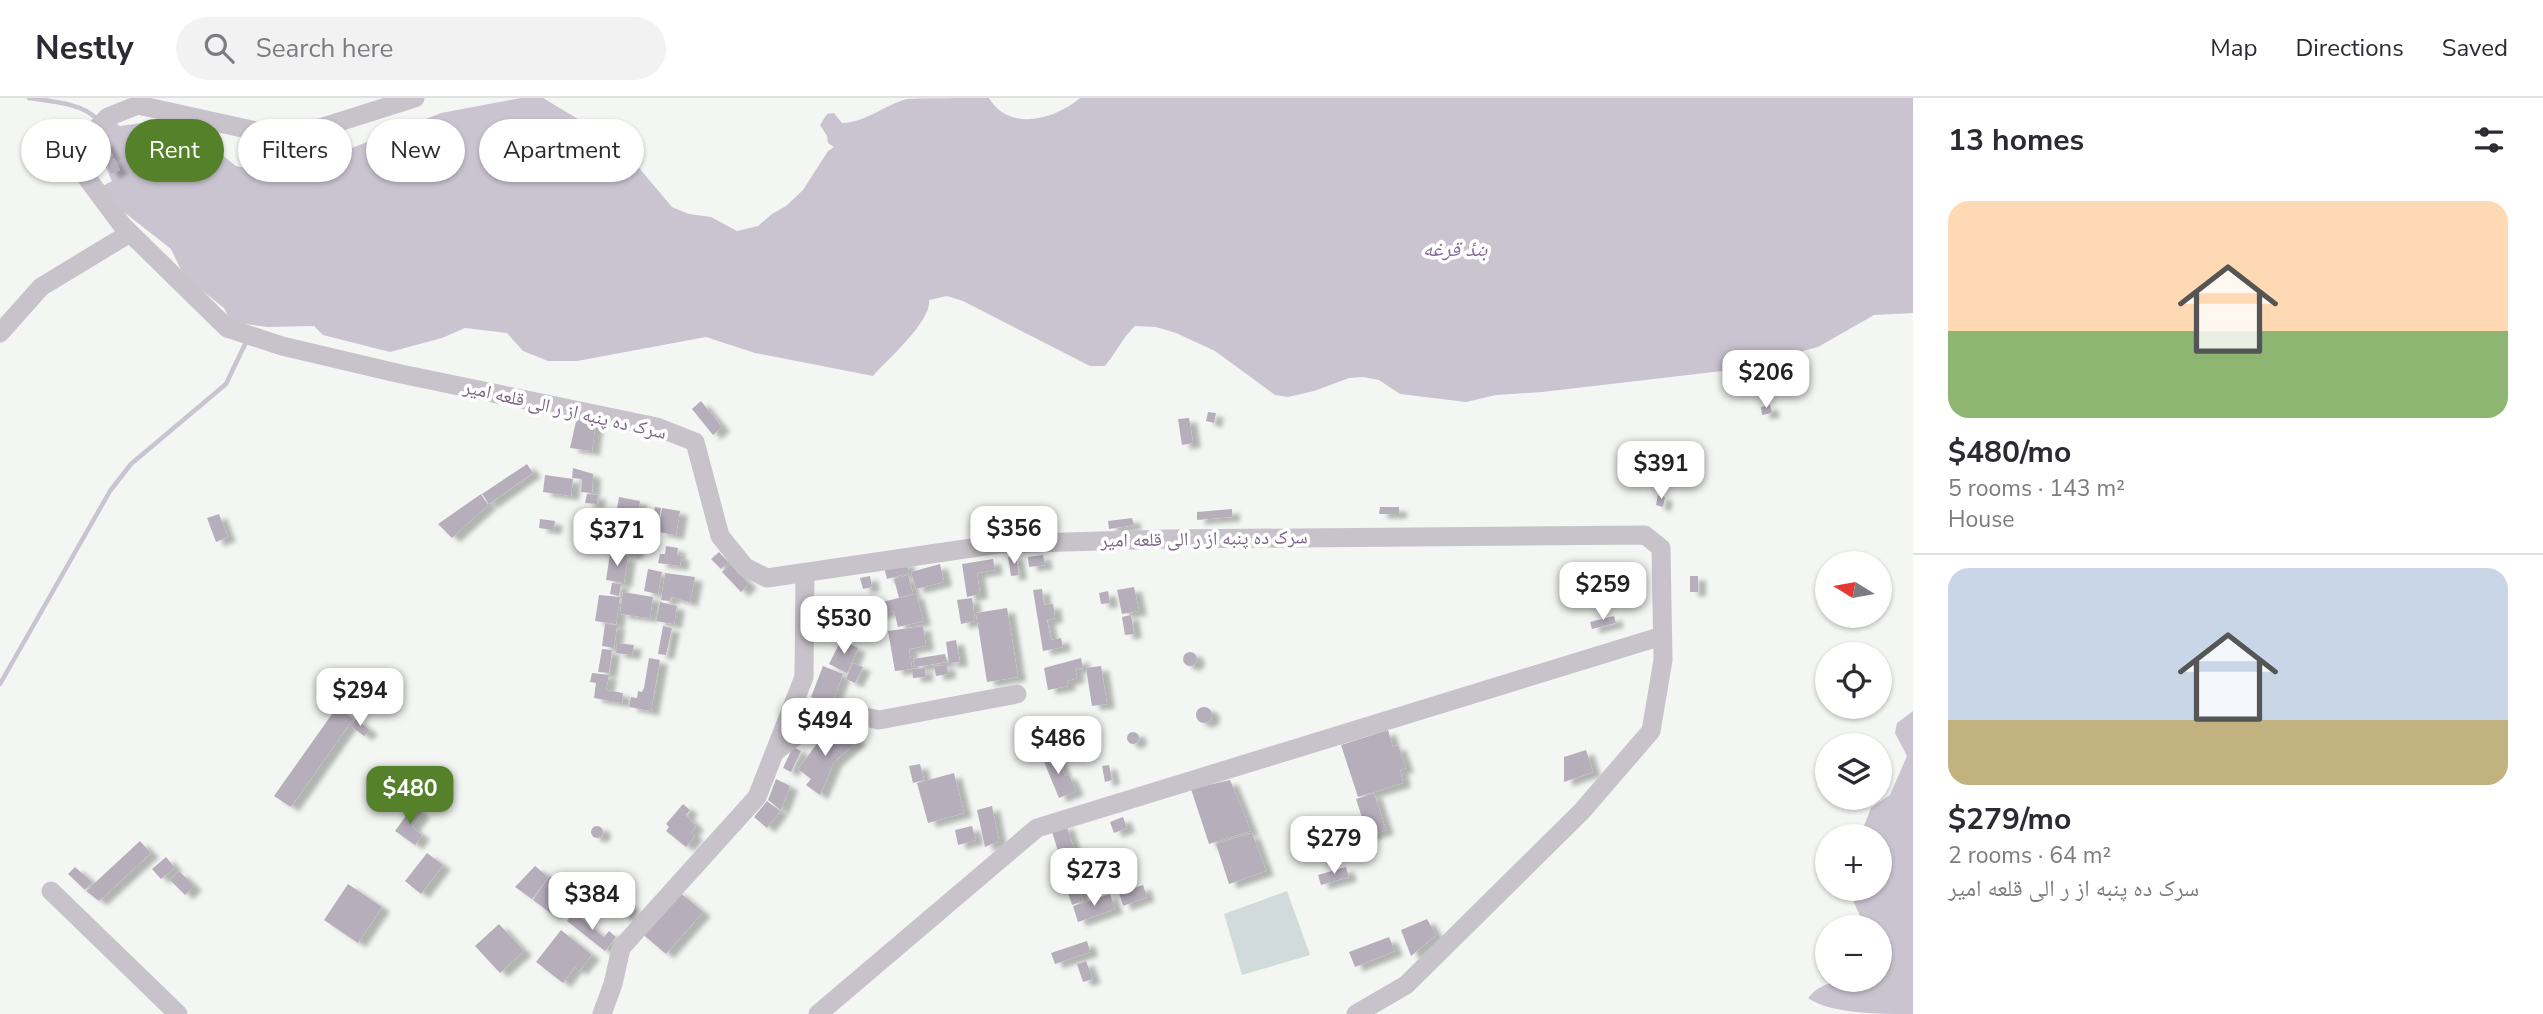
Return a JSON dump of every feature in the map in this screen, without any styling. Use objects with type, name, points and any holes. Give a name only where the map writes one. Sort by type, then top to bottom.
[{"type":"street","name":"سرک ده پنبه از ر الی قلعه امیر","points":[[415,98],[288,138],[138,105],[108,117],[92,133],[81,170],[131,233],[227,328],[401,374],[657,427],[695,442],[720,536],[745,567],[767,578],[999,544],[1167,539],[1645,535],[1661,548],[1663,660],[1651,731],[1582,811],[1406,985],[1356,1014]]},
{"type":"street","points":[[0,333],[41,287],[131,233]]},
{"type":"street","points":[[602,1014],[613,984],[621,948],[757,797],[804,677],[806,573]]},
{"type":"street","points":[[818,1014],[1037,828],[1662,636]]},
{"type":"street","points":[[777,750],[815,722],[856,715],[879,720],[1017,694]]},
{"type":"street","points":[[51,891],[178,1014]]},
{"type":"shaded area","points":[[1287,891],[1310,955],[1242,975],[1224,914]]},
{"type":"water","name":"بندٔ قرغه","points":[[521,98],[543,98],[578,119],[479,119],[479,182],[644,182],[644,174],[672,207],[689,214],[711,217],[737,231],[758,226],[803,190],[828,151],[834,147],[828,143],[820,125],[827,114],[834,113],[842,123],[851,122],[907,99],[989,98],[998,109],[1008,115],[1032,119],[1058,112],[1080,98],[1913,98],[1913,313],[1874,315],[1818,347],[1731,370],[1496,395],[1466,402],[1400,394],[1379,380],[1363,377],[1349,378],[1288,397],[1275,395],[1215,351],[1156,327],[1135,326],[1105,366],[1090,366],[963,301],[947,296],[929,300],[928,309],[917,329],[873,376],[755,353],[706,337],[577,361],[548,361],[523,351],[507,333],[465,328],[442,338],[390,352],[323,335],[314,326],[267,327],[231,322],[224,308],[184,276],[171,249],[115,205],[103,186],[112,181],[111,120],[120,126],[125,125],[125,182],[224,182],[224,157],[238,166],[238,182],[352,182],[352,148],[366,142],[366,182],[465,182],[465,119],[426,119],[441,113]]},
{"type":"water","points":[[1913,711],[1913,1014],[1842,1010],[1808,998],[1815,991],[1892,992],[1892,915],[1860,915],[1854,901],[1892,901],[1892,824],[1865,824],[1870,810],[1892,810],[1892,790],[1907,756],[1895,733],[1897,723]]},
{"type":"building","points":[[114,158],[120,170],[111,174],[111,159]]},
{"type":"building","points":[[701,401],[722,427],[713,435],[692,409]]},
{"type":"building","points":[[1770,405],[1772,413],[1762,415],[1761,407]]},
{"type":"building","points":[[1208,412],[1216,413],[1214,423],[1206,421]]},
{"type":"building","points":[[577,417],[596,420],[592,451],[570,448]]},
{"type":"building","points":[[1189,418],[1193,443],[1182,445],[1178,419]]},
{"type":"building","points":[[527,464],[533,473],[489,504],[482,494]]},
{"type":"building","points":[[573,468],[593,474],[592,493],[581,492],[582,479],[572,478]]},
{"type":"building","points":[[545,475],[573,479],[571,496],[543,492]]},
{"type":"building","points":[[481,494],[488,505],[452,538],[438,524]]},
{"type":"building","points":[[587,494],[598,495],[597,504],[585,503]]},
{"type":"building","points":[[1658,495],[1665,497],[1663,507],[1656,505]]},
{"type":"building","points":[[619,497],[640,501],[638,514],[631,513],[630,517],[616,515]]},
{"type":"building","points":[[655,507],[661,508],[659,520],[653,519]]},
{"type":"building","points":[[1380,507],[1399,507],[1399,514],[1379,514]]},
{"type":"building","points":[[662,508],[680,511],[676,535],[658,532]]},
{"type":"building","points":[[1232,509],[1232,517],[1197,520],[1197,512]]},
{"type":"building","points":[[219,514],[228,537],[216,542],[207,518]]},
{"type":"building","points":[[614,516],[632,519],[627,546],[635,547],[634,555],[617,553],[621,526],[612,525]]},
{"type":"building","points":[[1132,518],[1134,525],[1109,529],[1108,521]]},
{"type":"building","points":[[540,519],[555,521],[553,530],[539,528]]},
{"type":"building","points":[[666,546],[678,548],[677,555],[682,556],[680,566],[658,563],[660,554],[665,554]]},
{"type":"building","points":[[719,552],[728,562],[721,569],[711,559]]},
{"type":"building","points":[[610,554],[628,556],[624,583],[606,580]]},
{"type":"building","points":[[1043,555],[1045,565],[1029,567],[1028,557]]},
{"type":"building","points":[[1016,556],[1019,575],[1011,576],[1008,557]]},
{"type":"building","points":[[993,559],[995,570],[977,573],[980,594],[967,597],[962,564]]},
{"type":"building","points":[[906,561],[909,573],[887,579],[884,567]]},
{"type":"building","points":[[730,564],[749,584],[741,592],[722,572]]},
{"type":"building","points":[[940,564],[944,582],[916,589],[911,572]]},
{"type":"building","points":[[648,569],[662,572],[658,594],[644,591]]},
{"type":"building","points":[[665,573],[695,577],[690,602],[671,597],[670,601],[661,600]]},
{"type":"building","points":[[908,575],[913,594],[899,598],[894,579]]},
{"type":"building","points":[[870,576],[872,587],[863,589],[860,578]]},
{"type":"building","points":[[1690,576],[1698,576],[1698,592],[1690,592]]},
{"type":"building","points":[[612,583],[621,584],[619,596],[610,594]]},
{"type":"building","points":[[1134,587],[1139,611],[1122,614],[1117,590]]},
{"type":"building","points":[[1567,587],[1570,599],[1563,601],[1560,588]]},
{"type":"building","points":[[1042,589],[1044,605],[1053,604],[1055,618],[1047,620],[1051,640],[1061,638],[1063,647],[1043,651],[1033,590]]},
{"type":"building","points":[[1108,591],[1110,603],[1101,604],[1099,593]]},
{"type":"building","points":[[623,592],[653,597],[650,618],[620,614]]},
{"type":"building","points":[[916,594],[923,621],[898,627],[894,611],[875,615],[873,604]]},
{"type":"building","points":[[599,595],[620,597],[616,624],[595,621]]},
{"type":"building","points":[[972,598],[975,621],[961,624],[957,600]]},
{"type":"building","points":[[660,602],[677,606],[674,624],[656,621]]},
{"type":"building","points":[[1007,608],[1018,677],[987,682],[976,613]]},
{"type":"building","points":[[1131,615],[1134,634],[1125,635],[1122,617]]},
{"type":"building","points":[[1614,616],[1616,623],[1592,629],[1590,622]]},
{"type":"building","points":[[605,624],[617,625],[614,648],[602,646]]},
{"type":"building","points":[[663,626],[672,628],[666,655],[658,654]]},
{"type":"building","points":[[923,626],[926,646],[909,649],[912,669],[895,671],[888,631]]},
{"type":"building","points":[[841,640],[858,648],[847,673],[829,664]]},
{"type":"building","points":[[956,640],[960,662],[949,663],[946,642]]},
{"type":"building","points":[[617,643],[634,645],[632,655],[616,653]]},
{"type":"building","points":[[602,649],[612,650],[609,673],[598,672]]},
{"type":"building","points":[[1190,652],[1195,654],[1195,664],[1190,666],[1185,664],[1183,659],[1185,654]]},
{"type":"building","points":[[945,654],[947,662],[915,667],[913,659]]},
{"type":"building","points":[[649,658],[660,660],[651,711],[629,707],[631,697],[637,698],[638,691],[642,692],[644,688]]},
{"type":"building","points":[[1081,658],[1083,668],[1075,669],[1077,678],[1067,681],[1068,686],[1048,690],[1044,668]]},
{"type":"building","points":[[853,663],[863,667],[855,683],[846,679]]},
{"type":"building","points":[[947,665],[948,674],[936,676],[934,666]]},
{"type":"building","points":[[823,666],[843,674],[831,705],[811,697]]},
{"type":"building","points":[[1101,666],[1107,704],[1092,706],[1086,668]]},
{"type":"building","points":[[925,668],[925,677],[913,678],[912,669]]},
{"type":"building","points":[[592,673],[609,675],[606,690],[623,693],[622,703],[594,698],[596,683],[590,682]]},
{"type":"building","points":[[337,707],[353,719],[291,807],[274,796]]},
{"type":"building","points":[[1204,707],[1210,709],[1210,721],[1204,723],[1198,721],[1196,715],[1198,709]]},
{"type":"building","points":[[356,719],[370,730],[364,736],[351,726]]},
{"type":"building","points":[[828,729],[840,738],[846,730],[858,741],[834,762],[820,795],[806,785],[811,779],[798,769]]},
{"type":"building","points":[[1388,730],[1393,747],[1398,745],[1406,768],[1400,770],[1403,783],[1358,797],[1341,745]]},
{"type":"building","points":[[1133,732],[1139,738],[1133,744],[1127,738]]},
{"type":"building","points":[[793,747],[801,751],[791,772],[783,768]]},
{"type":"building","points":[[1586,750],[1593,772],[1564,782],[1564,757]]},
{"type":"building","points":[[1055,751],[1065,776],[1069,775],[1076,791],[1059,798],[1042,757]]},
{"type":"building","points":[[920,764],[924,780],[913,783],[909,766]]},
{"type":"building","points":[[1109,765],[1112,780],[1105,782],[1102,766]]},
{"type":"building","points":[[954,773],[964,813],[928,823],[917,783]]},
{"type":"building","points":[[776,779],[790,786],[781,810],[768,800]]},
{"type":"building","points":[[1230,780],[1251,831],[1209,844],[1191,789]]},
{"type":"building","points":[[1374,793],[1386,830],[1368,836],[1356,799]]},
{"type":"building","points":[[767,801],[780,811],[767,828],[754,817]]},
{"type":"building","points":[[683,804],[690,810],[686,815],[696,826],[691,832],[695,836],[686,847],[666,831],[669,827],[666,824]]},
{"type":"building","points":[[413,806],[422,813],[412,827],[422,835],[415,845],[395,831]]},
{"type":"building","points":[[992,806],[999,841],[985,847],[977,810]]},
{"type":"building","points":[[1123,817],[1127,828],[1114,833],[1110,822]]},
{"type":"building","points":[[1066,824],[1074,849],[1059,854],[1051,829]]},
{"type":"building","points":[[597,826],[603,832],[597,838],[591,832]]},
{"type":"building","points":[[972,826],[976,840],[958,845],[955,830]]},
{"type":"building","points":[[1252,833],[1266,871],[1229,884],[1216,844]]},
{"type":"building","points":[[140,841],[151,853],[99,901],[86,891]]},
{"type":"building","points":[[1074,851],[1080,868],[1065,873],[1059,856]]},
{"type":"building","points":[[427,853],[443,865],[421,894],[405,881]]},
{"type":"building","points":[[166,857],[175,868],[161,879],[152,869]]},
{"type":"building","points":[[535,866],[548,877],[532,899],[515,887]]},
{"type":"building","points":[[75,867],[92,882],[85,890],[68,874]]},
{"type":"building","points":[[1346,867],[1349,877],[1321,885],[1318,875]]},
{"type":"building","points":[[179,871],[194,886],[185,895],[170,880]]},
{"type":"building","points":[[550,876],[569,890],[552,914],[533,900]]},
{"type":"building","points":[[591,877],[603,886],[599,892],[587,883]]},
{"type":"building","points":[[348,884],[382,907],[358,943],[324,920]]},
{"type":"building","points":[[1143,885],[1147,897],[1123,906],[1119,893]]},
{"type":"building","points":[[1078,886],[1083,901],[1072,905],[1067,890]]},
{"type":"building","points":[[606,887],[632,906],[625,918],[618,912],[620,910],[600,893]]},
{"type":"building","points":[[583,889],[592,897],[580,912],[570,904]]},
{"type":"building","points":[[677,890],[703,912],[666,954],[640,932]]},
{"type":"building","points":[[1110,894],[1115,909],[1078,922],[1073,906]]},
{"type":"building","points":[[573,912],[604,937],[609,931],[616,937],[605,951],[567,921]]},
{"type":"building","points":[[1427,919],[1436,935],[1411,956],[1401,930]]},
{"type":"building","points":[[499,924],[524,951],[500,973],[475,946]]},
{"type":"building","points":[[561,930],[592,955],[579,971],[575,967],[563,983],[536,962]]},
{"type":"building","points":[[1389,937],[1395,951],[1355,967],[1349,952]]},
{"type":"building","points":[[1087,941],[1090,952],[1055,964],[1051,953]]},
{"type":"building","points":[[1086,961],[1093,979],[1083,982],[1077,964]]},
{"type":"waterway","points":[[29,98],[74,106],[97,119]]},
{"type":"waterway","points":[[0,684],[110,491],[131,464],[226,384],[247,340]]}]
